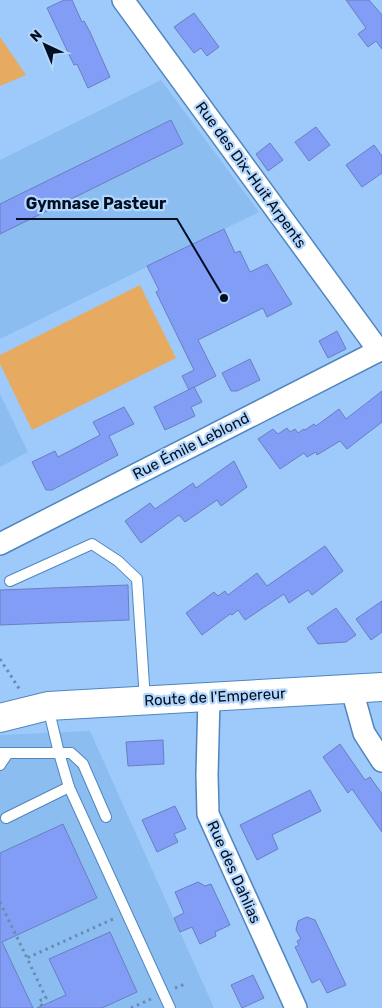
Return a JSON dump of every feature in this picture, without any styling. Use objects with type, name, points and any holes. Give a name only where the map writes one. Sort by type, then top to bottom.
[{"type":"main road","name":"Route de l'Empereur","points":[[0,704],[39,705],[145,701],[382,687]]},
{"type":"main road","name":"Route de l'Empereur","points":[[0,718],[39,705]]},
{"type":"street","name":"Rue des Dix-Huit Arpents","points":[[123,0],[380,350]]},
{"type":"street","name":"Rue Émile Leblond","points":[[0,544],[380,350]]},
{"type":"street","points":[[352,690],[364,733],[382,761]]},
{"type":"street","name":"Rue des Dahlias","points":[[209,698],[208,814],[296,1008]]},
{"type":"lane","points":[[10,581],[92,544],[118,561],[137,579],[145,701]]},
{"type":"lane","points":[[39,705],[59,752],[69,787],[170,1008]]},
{"type":"lane","points":[[0,765],[4,753],[70,753],[83,764],[106,817]]},
{"type":"lane","points":[[6,818],[69,787]]},
{"type":"path","points":[[0,659],[39,705]]},
{"type":"path","points":[[0,902],[46,998],[39,1001],[42,1006]]},
{"type":"path","points":[[27,958],[126,912]]},
{"type":"shaded area","points":[[0,37],[26,75],[0,86]]},
{"type":"shaded area","points":[[161,80],[259,212],[0,339],[0,160]]},
{"type":"shaded area","points":[[140,285],[176,358],[32,430],[0,364],[0,355]]},
{"type":"shaded area","points":[[0,394],[28,452],[0,467]]},
{"type":"shaded area","points":[[90,731],[214,1008],[0,1008],[0,735]]},
{"type":"building","points":[[64,0],[72,0],[82,22],[84,21],[90,32],[110,77],[88,88],[77,64],[74,65],[47,8]]},
{"type":"building","points":[[346,0],[369,0],[382,15],[382,49],[376,41],[368,47],[358,34],[366,28]]},
{"type":"building","points":[[194,13],[219,47],[207,56],[201,48],[194,53],[174,27]]},
{"type":"building","points":[[171,120],[183,144],[0,234],[0,204]]},
{"type":"building","points":[[316,127],[330,145],[309,161],[295,142]]},
{"type":"building","points":[[270,143],[283,160],[268,171],[256,154]]},
{"type":"building","points":[[374,145],[382,156],[382,173],[362,187],[346,165]]},
{"type":"building","points":[[224,229],[235,253],[240,251],[250,272],[267,264],[292,304],[267,317],[263,308],[198,340],[216,376],[189,390],[182,376],[194,370],[156,292],[159,290],[147,266]]},
{"type":"building","points":[[337,331],[346,349],[328,358],[319,341]]},
{"type":"building","points":[[250,359],[260,380],[237,391],[231,391],[222,373]]},
{"type":"building","points":[[194,387],[202,402],[191,407],[195,416],[165,430],[154,407]]},
{"type":"building","points":[[382,391],[382,422],[347,449],[340,441],[317,455],[316,452],[307,457],[304,453],[280,469],[258,439],[273,429],[278,434],[287,428],[290,432],[295,429],[298,433],[314,424],[316,426],[339,409],[346,419]]},
{"type":"building","points":[[124,407],[134,424],[109,436],[118,455],[52,490],[46,490],[32,462],[55,451],[58,457],[100,435],[93,422]]},
{"type":"building","points":[[234,461],[247,487],[221,506],[217,500],[185,522],[179,515],[141,543],[125,521],[150,503],[155,509],[193,483],[196,488]]},
{"type":"building","points":[[325,546],[343,571],[312,595],[308,590],[289,603],[284,594],[245,620],[238,610],[202,635],[186,613],[214,592],[218,596],[225,591],[228,595],[257,573],[267,586]]},
{"type":"building","points":[[128,585],[129,620],[0,625],[0,590]]},
{"type":"building","points":[[382,601],[382,632],[371,640],[356,619]]},
{"type":"building","points":[[336,608],[356,635],[346,642],[318,644],[307,628]]},
{"type":"building","points":[[163,740],[164,764],[128,766],[126,742]]},
{"type":"building","points":[[340,744],[365,780],[370,777],[382,794],[382,832],[352,789],[348,793],[323,757]]},
{"type":"building","points":[[310,790],[321,811],[272,835],[278,849],[257,860],[240,825]]},
{"type":"building","points":[[175,806],[186,829],[174,834],[178,842],[157,852],[142,820]]},
{"type":"building","points":[[63,824],[97,898],[2,942],[33,1008],[0,1008],[0,853]]},
{"type":"building","points":[[198,882],[205,886],[211,884],[230,925],[215,932],[216,936],[200,944],[192,927],[180,932],[174,918],[184,913],[175,892]]},
{"type":"building","points":[[307,917],[315,920],[346,985],[327,993],[320,979],[312,983],[295,947],[299,945],[297,941],[301,939],[296,930],[298,921]]},
{"type":"building","points":[[110,932],[137,992],[102,1008],[37,1008],[66,995],[49,959]]},
{"type":"building","points":[[253,975],[264,998],[242,1008],[231,985]]},
{"type":"place","name":"Gymnase Pasteur","points":[[224,298]]}]
